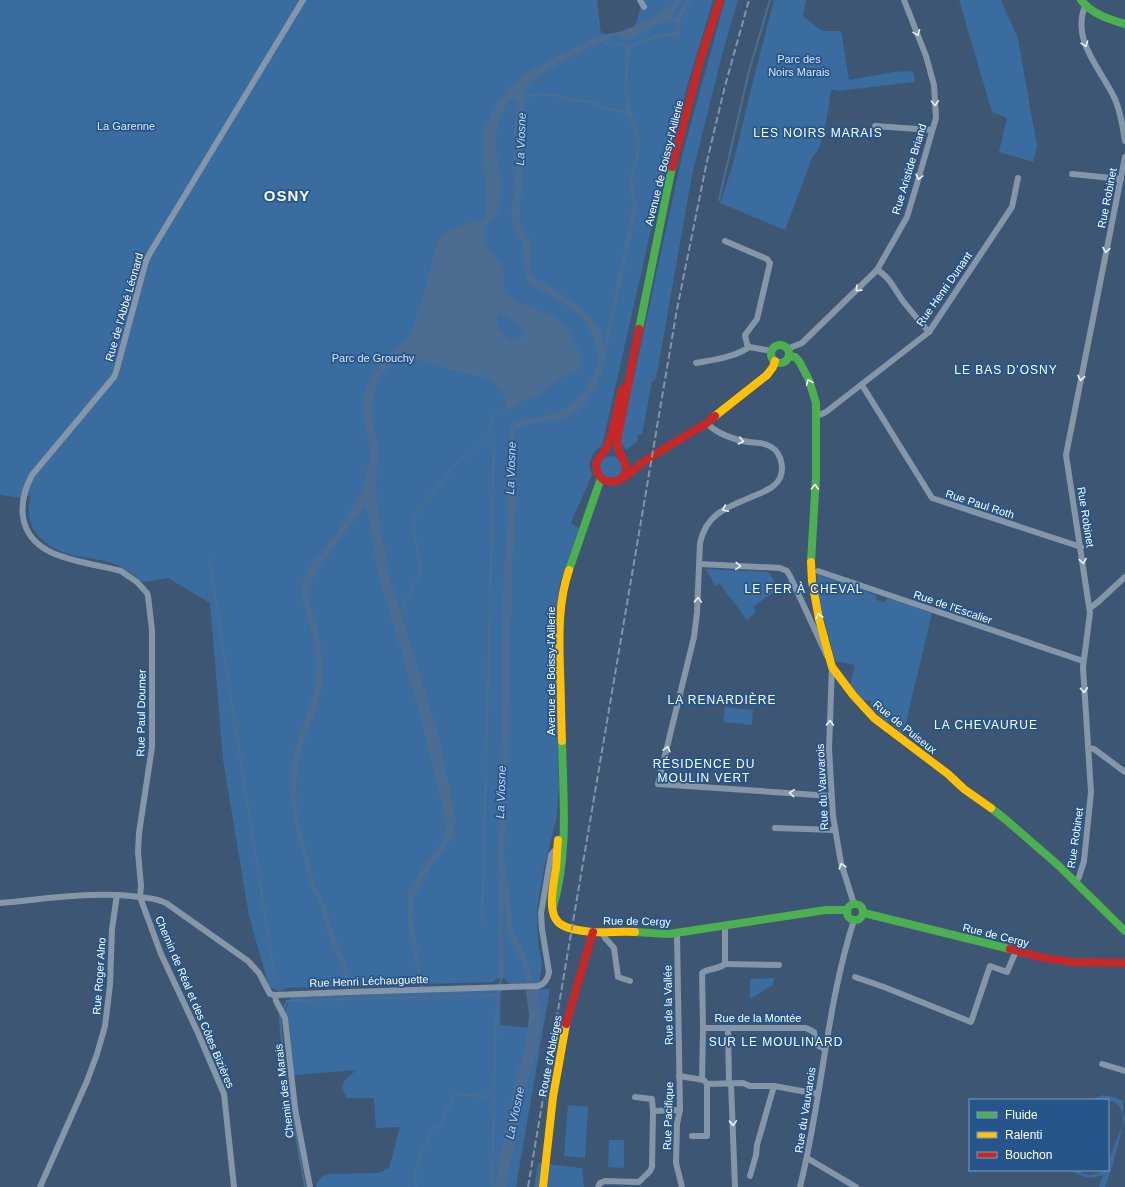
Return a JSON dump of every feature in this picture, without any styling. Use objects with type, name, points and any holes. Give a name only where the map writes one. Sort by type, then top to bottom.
[{"type":"street","name":"Rue de l'Abbé Léonard","points":[[114,569],[60,556],[36,543],[29,533],[25,523],[23,506],[28,481],[36,469],[114,377],[146,261],[150,253],[303,0]]},
{"type":"street","points":[[640,0],[644,7]]},
{"type":"street","name":"Avenue de Boissy-l'Aillerie","points":[[638,333],[665,197],[689,103],[720,0]]},
{"type":"street","name":"Rue Aristide Briand","points":[[788,352],[802,343],[877,270],[907,216],[936,118],[934,85],[926,56],[904,0]]},
{"type":"street","points":[[1083,3],[1094,13],[1100,16],[1125,24]]},
{"type":"street","points":[[1083,3],[1081,23],[1084,42],[1090,57],[1114,98],[1125,141]]},
{"type":"street","points":[[875,126],[932,130]]},
{"type":"street","name":"Rue Robinet","points":[[1076,882],[1084,861],[1091,792],[1083,661],[1090,608],[1066,455],[1125,157]]},
{"type":"street","points":[[1072,174],[1120,179]]},
{"type":"street","name":"Rue Henri Dunant","points":[[817,416],[826,412],[862,385],[929,332],[1012,207],[1018,178]]},
{"type":"street","points":[[725,241],[769,261],[757,319],[745,335],[749,347]]},
{"type":"street","points":[[877,270],[888,279],[908,307],[929,332]]},
{"type":"street","points":[[604,453],[610,441],[638,333]]},
{"type":"street","points":[[623,478],[627,464],[620,454],[617,442],[638,333]]},
{"type":"street","points":[[779,345],[788,352],[787,360],[782,363],[775,361],[772,356],[772,351],[779,345]]},
{"type":"street","points":[[696,363],[722,358],[749,347],[772,351]]},
{"type":"street","name":"Rue de Puiseux","points":[[788,352],[798,359],[809,380],[816,402],[816,476],[811,555],[812,581],[819,619],[832,667],[853,695],[874,718],[948,774],[954,781],[1028,838],[1076,882],[1125,931]]},
{"type":"street","points":[[620,454],[612,451],[600,455],[596,463],[596,471],[604,481],[616,482],[661,451],[707,423],[767,375],[773,367],[775,361]]},
{"type":"street","name":"Rue Paul Roth","points":[[862,385],[932,498],[1081,547]]},
{"type":"street","points":[[707,423],[731,438],[748,442],[762,443],[771,447],[775,450],[781,460],[782,471],[781,476],[774,486],[721,511],[711,518],[702,535],[700,542],[697,613],[694,637],[658,784],[831,796]]},
{"type":"street","points":[[627,464],[642,464]]},
{"type":"street","name":"Avenue de Boissy-l'Aillerie","points":[[593,932],[572,929],[561,925],[555,918],[552,891],[560,850],[563,797],[560,649],[563,593],[567,577],[601,478]]},
{"type":"street","points":[[700,564],[780,568],[787,571],[820,645],[832,667]]},
{"type":"street","name":"Rue Paul Doumer","points":[[114,569],[126,574],[140,585],[147,593],[152,630],[152,747],[138,852],[141,886],[140,897]]},
{"type":"street","name":"Rue de l'Escalier","points":[[818,571],[1083,661]]},
{"type":"street","points":[[1090,608],[1125,577]]},
{"type":"street","name":"Rue du Vauvarois","points":[[832,667],[829,749],[834,830],[841,863],[854,904]]},
{"type":"street","points":[[1088,748],[1094,749],[1125,772]]},
{"type":"street","points":[[775,828],[834,830]]},
{"type":"street","name":"Avenue de Boissy-l'Aillerie","points":[[553,908],[558,894],[563,861],[560,850]]},
{"type":"street","name":"Rue Henri Léchauguette","points":[[275,995],[538,986],[545,982],[549,972],[541,913],[551,855],[554,851],[560,850]]},
{"type":"street","points":[[548,872],[556,868],[563,861]]},
{"type":"street","points":[[0,903],[117,895],[160,900],[248,961],[259,973],[270,994],[275,995]]},
{"type":"street","name":"Rue Roger Alno","points":[[40,1187],[87,1081],[105,1026],[110,985],[112,929],[117,895]]},
{"type":"street","name":"Chemin de Réal et des Côtes Bizières","points":[[140,897],[161,954],[198,1033],[224,1094],[234,1187]]},
{"type":"street","points":[[854,904],[861,906],[864,913],[860,918],[854,920],[849,916],[847,910],[850,905],[854,904]]},
{"type":"street","name":"Rue de Cergy","points":[[593,932],[626,931],[669,934],[826,910],[847,910]]},
{"type":"street","name":"Rue de Cergy","points":[[864,913],[1044,958],[1066,961],[1125,963]]},
{"type":"street","name":"Rue du Vauvarois","points":[[800,1187],[807,1158],[834,994],[854,920]]},
{"type":"street","points":[[726,925],[725,964],[779,965]]},
{"type":"street","name":"Route d'Ableiges","points":[[543,1187],[553,1097],[564,1032],[593,932]]},
{"type":"street","points":[[602,932],[614,948],[618,977],[630,981]]},
{"type":"street","name":"Rue de la Vallée","points":[[677,933],[679,1076]]},
{"type":"street","points":[[854,977],[884,987],[971,1022],[990,966],[1007,972],[1016,951]]},
{"type":"street","name":"Rue de la Montée","points":[[725,964],[720,968],[705,971],[702,974],[703,1028],[806,1028],[814,1032],[817,1045],[824,1049]]},
{"type":"street","name":"Chemin des Marais","points":[[275,995],[276,1001],[285,1018],[295,1108],[310,1187]]},
{"type":"street","points":[[703,1028],[702,1079],[708,1084],[743,1083],[750,1086],[774,1086],[818,1094]]},
{"type":"street","points":[[728,1028],[735,1187]]},
{"type":"street","points":[[1102,1064],[1125,1071]]},
{"type":"street","name":"Rue Pacifique","points":[[682,1187],[676,1163],[677,1124],[680,1110],[679,1076],[702,1079]]},
{"type":"street","points":[[692,1136],[707,1136],[708,1084]]},
{"type":"street","points":[[750,1176],[756,1155],[757,1145],[774,1086]]},
{"type":"street","points":[[598,1187],[600,1183],[605,1181],[639,1184],[652,1167],[654,1111],[652,1099],[635,1097]]},
{"type":"street","points":[[654,1111],[680,1110]]},
{"type":"street","points":[[807,1158],[856,1187]]},
{"type":"green space","name":"Parc de Grouchy","points":[[0,0],[597,0],[601,33],[610,34],[635,26],[643,0],[713,0],[688,83],[659,194],[602,446],[594,452],[589,463],[592,475],[571,523],[579,528],[560,584],[555,646],[559,786],[557,816],[544,868],[537,909],[538,943],[542,964],[539,983],[509,984],[504,978],[496,979],[493,982],[286,988],[280,992],[269,987],[249,916],[223,760],[210,603],[168,578],[143,582],[127,570],[114,564],[103,560],[70,555],[50,546],[38,535],[30,521],[29,504],[31,495],[23,498],[0,495]]},
{"type":"green space","points":[[725,0],[738,0],[724,47],[692,175],[658,368],[655,381],[652,381],[642,435],[638,434],[637,442],[626,450],[620,441],[682,156]]},
{"type":"green space","name":"Parc des Noirs Marais","points":[[774,0],[806,0],[803,16],[822,31],[841,31],[849,80],[893,72],[913,71],[915,82],[837,91],[831,90],[823,136],[820,145],[812,158],[785,230],[720,203],[733,164]]},
{"type":"green space","points":[[959,0],[1001,0],[1018,39],[1037,146],[1033,162],[999,152],[1007,118],[992,112]]},
{"type":"green space","points":[[611,456],[619,459],[622,467],[619,475],[611,478],[603,475],[600,467],[603,459]]},
{"type":"green space","points":[[706,569],[768,572],[779,588],[753,607],[756,612],[747,620],[719,583],[715,586]]},
{"type":"green space","points":[[817,574],[876,595],[876,600],[885,602],[887,598],[932,613],[903,735],[889,721],[886,722],[870,707],[871,701],[863,700],[850,685],[855,665],[835,661],[817,592]]},
{"type":"green space","points":[[725,707],[753,710],[752,725],[723,722]]},
{"type":"green space","points":[[774,978],[773,985],[750,999],[750,979]]},
{"type":"green space","points":[[535,989],[550,989],[516,1187],[316,1187],[321,1177],[330,1174],[379,1173],[389,1168],[400,1127],[376,1128],[374,1098],[347,1098],[344,1093],[343,1085],[346,1079],[356,1070],[294,1075],[289,1024],[285,1012],[291,997],[501,990],[500,1025],[535,1028],[537,1015]]},
{"type":"green space","points":[[1103,1095],[1114,1097],[1123,1101],[1123,1113],[1116,1103],[1109,1099],[1093,1099]]},
{"type":"green space","points":[[568,1105],[588,1107],[585,1158],[564,1156]]},
{"type":"green space","points":[[1123,1113],[1125,1118],[1122,1127],[1122,1122]]},
{"type":"green space","points":[[1122,1127],[1105,1187],[1099,1187],[1103,1175],[1083,1177],[1074,1171],[1081,1171],[1082,1173],[1090,1175],[1109,1171],[1109,1160]]},
{"type":"green space","points":[[609,1140],[624,1140],[624,1168],[608,1167]]},
{"type":"green space","points":[[538,1163],[582,1168],[584,1187],[534,1187]]},
{"type":"water","points":[[676,0],[681,0],[671,18],[673,20],[676,19],[687,0],[691,0],[679,23],[681,32],[679,35],[649,40],[631,49],[629,53],[627,92],[640,138],[639,157],[632,177],[637,208],[604,362],[599,378],[593,393],[588,400],[570,416],[524,426],[517,430],[515,436],[516,505],[512,568],[510,704],[504,855],[506,877],[511,900],[512,928],[525,954],[534,982],[527,982],[522,963],[507,932],[504,902],[504,977],[499,978],[499,884],[497,858],[500,794],[503,591],[508,443],[511,425],[514,422],[553,414],[570,406],[582,393],[592,377],[598,360],[595,342],[586,321],[574,310],[530,284],[525,276],[523,246],[512,221],[511,214],[515,184],[514,134],[517,98],[508,101],[498,124],[496,148],[501,185],[500,203],[496,215],[484,229],[485,240],[504,269],[504,288],[507,294],[517,302],[549,314],[560,321],[565,326],[574,341],[579,352],[581,364],[576,372],[558,380],[540,394],[523,401],[510,409],[505,405],[505,399],[501,391],[487,378],[447,369],[414,359],[407,359],[395,362],[386,370],[378,381],[372,402],[372,416],[378,448],[376,483],[377,506],[390,578],[438,733],[456,820],[452,838],[424,877],[415,896],[413,921],[420,968],[416,969],[408,918],[408,893],[417,876],[442,842],[446,826],[419,711],[379,578],[366,504],[318,569],[310,583],[308,594],[320,640],[322,683],[318,705],[302,746],[296,783],[297,816],[316,888],[325,906],[335,938],[348,969],[350,984],[347,983],[343,969],[333,948],[319,903],[312,888],[295,824],[292,807],[291,774],[296,747],[311,702],[316,667],[313,636],[302,598],[303,581],[309,568],[343,524],[365,481],[370,455],[362,405],[365,391],[380,365],[410,335],[423,296],[438,240],[444,234],[453,229],[486,217],[487,200],[482,147],[483,136],[493,109],[509,87],[521,77],[559,55],[599,36],[620,32],[651,19]],"holes":[[[665,21],[675,22],[677,30],[676,32],[655,35],[630,46],[617,41],[608,44],[604,41],[617,35],[624,39],[630,40]],[[601,42],[605,46],[617,43],[626,48],[626,111],[605,107],[591,100],[578,100],[554,93],[540,95],[525,94],[525,88],[530,82],[558,64]],[[552,96],[576,102],[590,103],[603,109],[626,114],[630,118],[637,139],[636,156],[629,179],[633,206],[604,346],[598,328],[584,311],[568,298],[531,274],[530,239],[521,227],[519,218],[522,184],[522,132],[525,97]],[[499,313],[522,327],[522,337],[512,340],[508,339],[499,328],[497,321]]]},
{"type":"waterway","points":[[719,200],[749,71],[770,0]]},
{"type":"waterway","points":[[482,927],[494,439],[491,432],[490,423],[493,416],[507,407]]},
{"type":"waterway","points":[[398,611],[403,606],[420,574],[414,528],[415,517],[456,464],[488,438],[491,433]]},
{"type":"waterway","points":[[209,558],[275,979]]},
{"type":"waterway","points":[[418,966],[424,997]]},
{"type":"waterway","points":[[500,984],[502,976]]},
{"type":"waterway","points":[[283,1010],[287,1001],[498,995],[499,991]]},
{"type":"waterway","name":"La Viosne","points":[[500,1187],[523,1075],[532,1047],[535,1015],[532,991]]},
{"type":"waterway","points":[[492,1187],[496,1012],[498,995]]},
{"type":"waterway","points":[[280,1013],[285,1070],[305,1187]]},
{"type":"waterway","points":[[416,1187],[415,1172],[431,1129],[439,1127],[446,1114],[453,1094],[493,1097]]},
{"type":"railway","points":[[528,1187],[677,309],[707,161],[725,86],[749,0]]},
{"type":"traffic: fast","points":[[1081,0],[1095,12],[1125,24]]},
{"type":"traffic: fast","points":[[639,329],[672,167]]},
{"type":"traffic: fast","points":[[780,345],[786,348],[789,354],[786,360],[780,363],[774,360],[771,354],[774,348],[780,345]]},
{"type":"traffic: fast","points":[[789,356],[795,357],[799,361],[809,380],[816,403],[816,476],[811,562]]},
{"type":"traffic: fast","points":[[569,570],[601,478]]},
{"type":"traffic: fast","points":[[553,907],[558,887],[563,845],[564,803],[562,741]]},
{"type":"traffic: fast","points":[[991,808],[1058,865],[1125,931]]},
{"type":"traffic: fast","points":[[855,904],[861,906],[863,912],[861,918],[855,920],[849,918],[847,912],[849,906],[855,904]]},
{"type":"traffic: fast","points":[[635,932],[669,934],[826,910],[847,910]]},
{"type":"traffic: fast","points":[[864,913],[1010,949]]},
{"type":"traffic: slow","points":[[715,416],[767,375],[773,367],[775,361]]},
{"type":"traffic: slow","points":[[811,562],[812,581],[819,619],[832,667],[853,695],[874,718],[948,774],[964,789],[991,808]]},
{"type":"traffic: slow","points":[[562,741],[559,645],[560,620],[565,582],[569,570]]},
{"type":"traffic: slow","points":[[558,840],[552,899],[552,907],[557,921],[565,927],[581,931],[635,932]]},
{"type":"traffic: slow","points":[[543,1187],[553,1097],[566,1024]]},
{"type":"traffic: jam","points":[[672,167],[702,54],[720,0]]},
{"type":"traffic: jam","points":[[623,477],[626,470],[626,465],[619,452],[617,441],[639,329]]},
{"type":"traffic: jam","points":[[622,389],[610,440],[606,449],[596,463],[597,472],[604,480],[612,482],[624,478],[642,463],[707,423],[715,416]]},
{"type":"traffic: jam","points":[[566,1024],[593,932]]},
{"type":"traffic: jam","points":[[1010,949],[1044,958],[1073,962],[1125,963]]},
{"type":"district","name":"LES NOIRS MARAIS","points":[[818,133]]},
{"type":"district","name":"OSNY","points":[[287,196]]},
{"type":"district","name":"LE BAS D'OSNY","points":[[1006,370]]},
{"type":"district","name":"LE FER À CHEVAL","points":[[804,589]]},
{"type":"district","name":"LA RENARDIÈRE","points":[[722,700]]},
{"type":"district","name":"LA CHEVAURUE","points":[[986,725]]},
{"type":"district","name":"RÉSIDENCE DU MOULIN VERT","points":[[704,771]]},
{"type":"district","name":"SUR LE MOULINARD","points":[[776,1042]]},
{"type":"park label","name":"La Garenne","points":[[126,126]]}]
